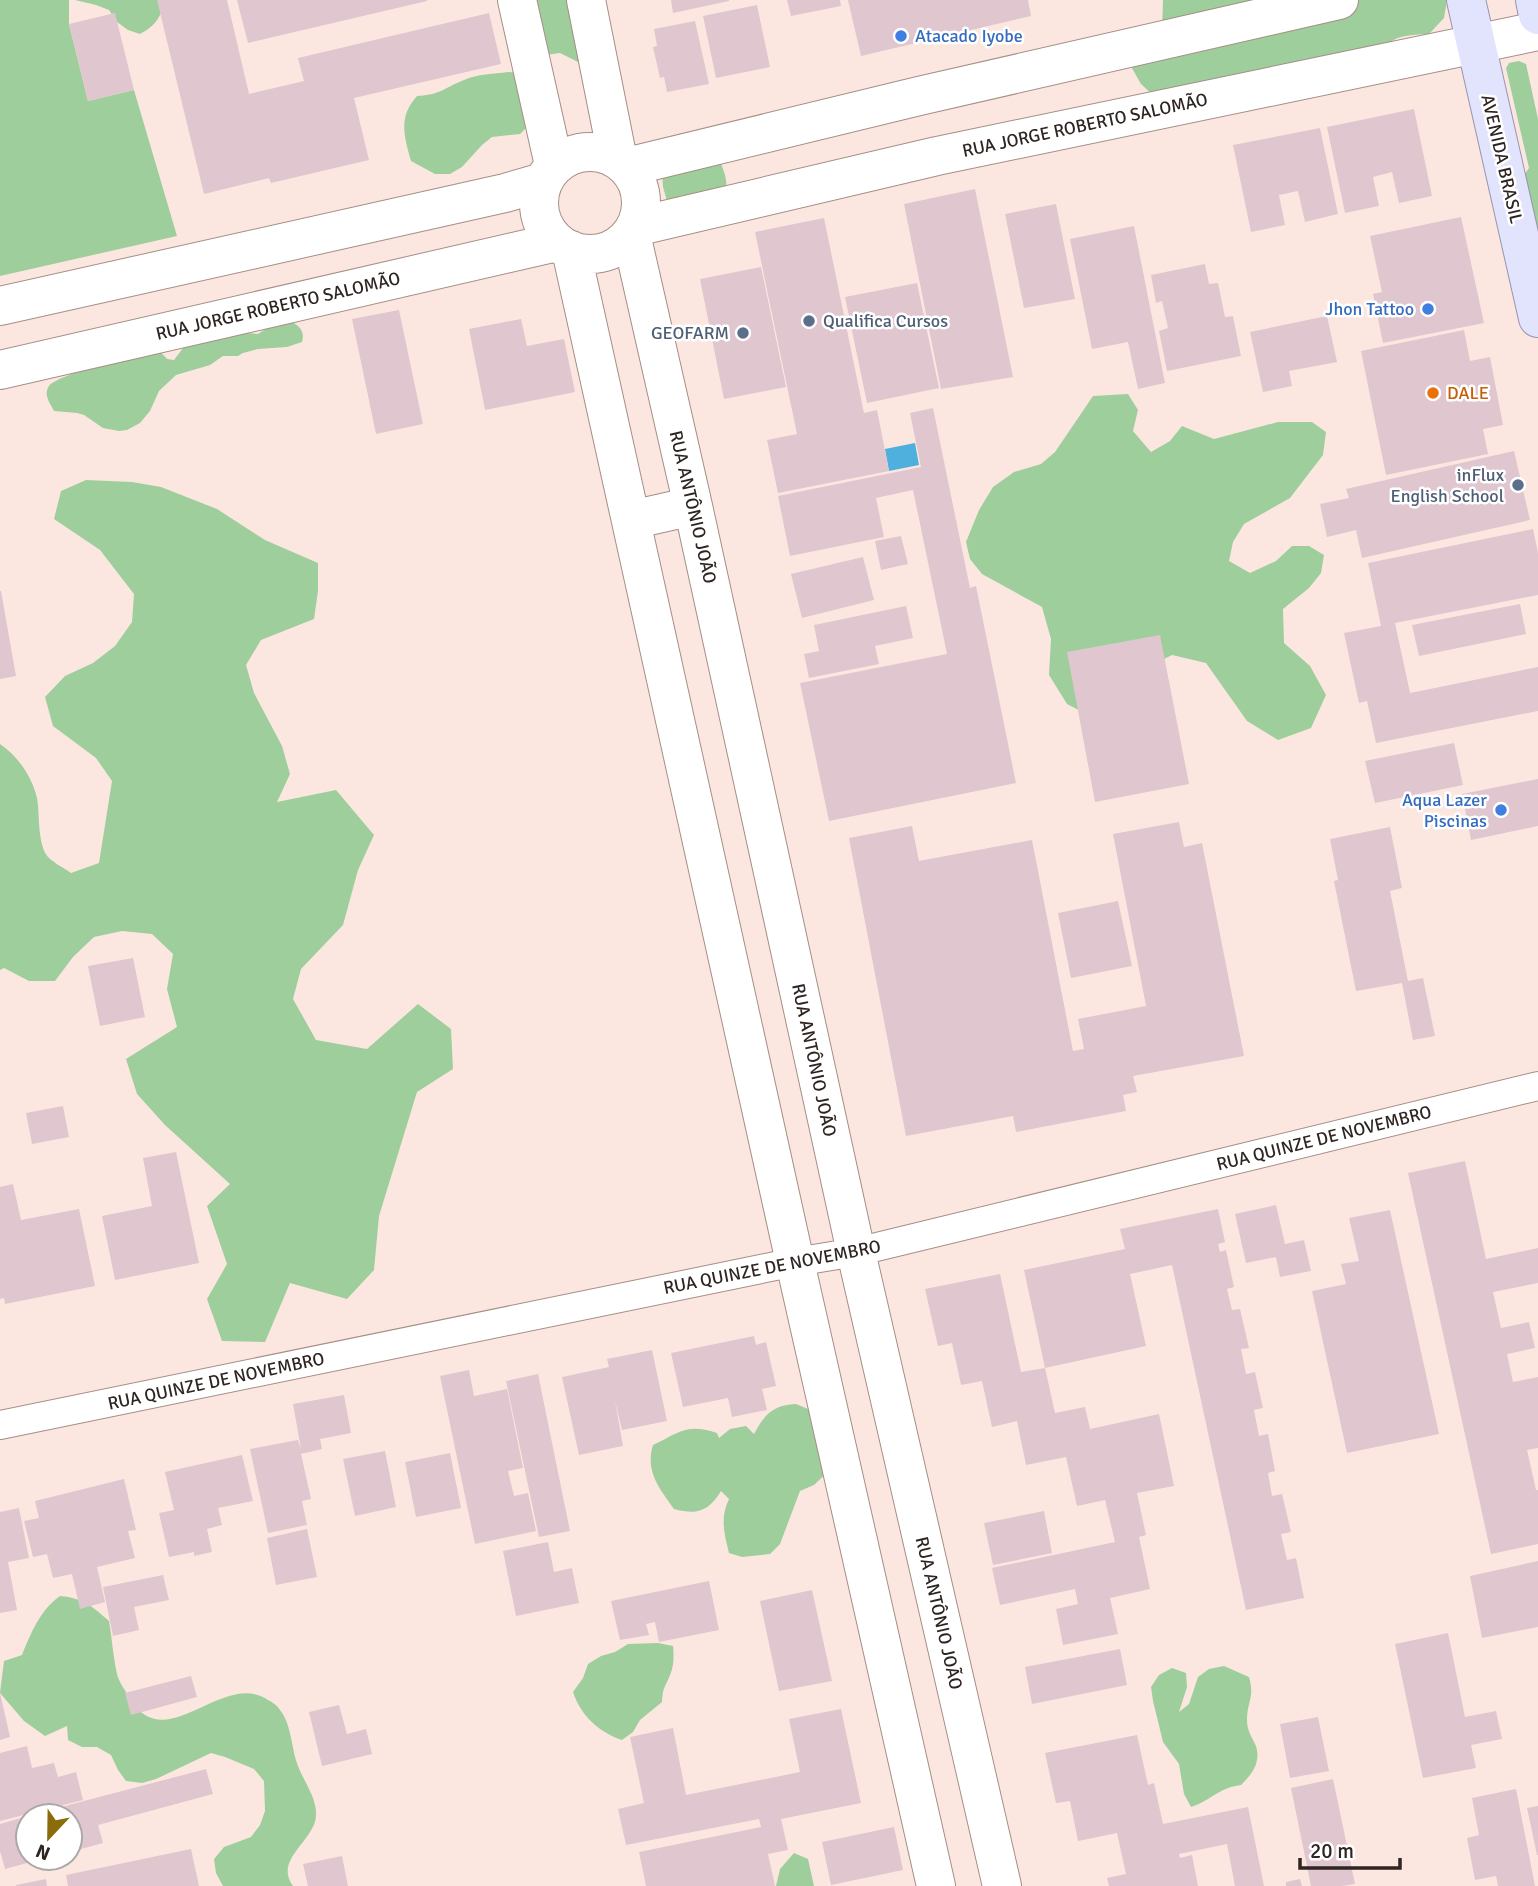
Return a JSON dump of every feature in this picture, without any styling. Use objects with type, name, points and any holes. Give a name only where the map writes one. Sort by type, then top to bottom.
[{"type":"main road","points":[[517,0],[549,174]]},
{"type":"main road","points":[[586,0],[622,163],[639,186],[642,202],[639,219],[633,231],[619,245],[604,252],[588,254],[564,246],[545,229],[539,213],[539,195],[549,174],[569,156],[586,151],[603,153],[622,163],[1339,0]]},
{"type":"main road","name":"AVENIDA BRASIL","points":[[1466,0],[1538,318]]},
{"type":"main road","points":[[1535,0],[1538,15]]},
{"type":"main road","name":"RUA JORGE ROBERTO SALOMÃO","points":[[633,231],[937,156],[1538,31]]},
{"type":"main road","points":[[919,96],[937,156]]},
{"type":"main road","points":[[0,306],[453,205],[549,174]]},
{"type":"main road","name":"RUA ANTÔNIO JOÃO","points":[[633,231],[856,1252],[1002,1886]]},
{"type":"main road","points":[[564,246],[631,520],[936,1886]]},
{"type":"main road","name":"RUA JORGE ROBERTO SALOMÃO","points":[[0,370],[564,246]]},
{"type":"main road","points":[[631,520],[693,506]]},
{"type":"street","name":"RUA QUINZE DE NOVEMBRO","points":[[0,1425],[795,1262],[856,1252],[1538,1086]]},
{"type":"green space","points":[[0,0],[69,0],[69,24],[88,101],[134,90],[177,236],[0,276]]},
{"type":"green space","points":[[75,0],[166,0],[157,20],[140,34],[117,22],[109,10]]},
{"type":"green space","points":[[537,0],[592,0],[580,63],[560,53],[546,55],[534,4]]},
{"type":"green space","points":[[1163,0],[1447,0],[1444,18],[1429,34],[1402,37],[1388,44],[1154,96],[1141,84],[1129,63],[1162,31]]},
{"type":"green space","points":[[1519,61],[1526,64],[1538,119],[1538,300],[1524,175],[1529,168],[1506,68],[1509,63]]},
{"type":"green space","points":[[522,73],[530,124],[520,134],[492,137],[462,167],[450,174],[435,174],[411,161],[404,127],[407,111],[417,96],[437,93],[474,76]]},
{"type":"green space","points":[[718,157],[726,178],[726,191],[667,201],[662,172]]},
{"type":"green space","points":[[290,321],[301,329],[302,342],[287,347],[258,349],[238,356],[223,356],[210,365],[176,375],[159,391],[150,411],[140,423],[127,430],[103,428],[84,415],[54,411],[48,399],[47,389],[55,381],[99,365],[157,348],[167,359],[174,360],[183,348],[236,332],[258,334],[270,326]]},
{"type":"green space","points":[[1128,394],[1138,410],[1133,431],[1151,452],[1170,441],[1182,426],[1214,439],[1278,422],[1312,422],[1326,432],[1323,455],[1290,498],[1244,524],[1233,542],[1229,561],[1250,573],[1276,561],[1292,546],[1309,546],[1324,555],[1321,573],[1309,588],[1283,609],[1284,643],[1310,666],[1326,695],[1311,728],[1278,740],[1247,721],[1206,663],[1172,655],[1141,671],[1098,720],[1067,704],[1049,675],[1051,639],[1042,607],[982,574],[970,559],[966,542],[979,510],[993,487],[1014,472],[1041,464],[1055,452],[1093,396]]},
{"type":"green space","points":[[86,480],[132,482],[161,487],[217,509],[265,540],[318,563],[314,619],[261,640],[246,665],[254,693],[282,746],[290,774],[277,802],[336,790],[374,835],[358,870],[343,925],[301,969],[293,999],[316,1040],[367,1049],[418,1004],[451,1029],[453,1069],[417,1092],[379,1216],[374,1270],[347,1299],[290,1283],[265,1342],[222,1341],[207,1299],[227,1264],[207,1206],[230,1184],[165,1125],[137,1094],[126,1059],[177,1027],[167,989],[173,954],[152,934],[122,931],[94,937],[73,957],[55,981],[29,981],[4,968],[0,970],[0,744],[18,761],[32,782],[37,798],[42,845],[48,857],[71,873],[99,863],[112,781],[96,758],[53,726],[45,697],[65,676],[93,663],[115,646],[132,622],[134,594],[100,550],[54,519],[61,491]]},
{"type":"green space","points":[[796,1404],[825,1416],[835,1465],[814,1485],[800,1491],[780,1544],[770,1554],[742,1557],[729,1553],[724,1519],[729,1499],[721,1491],[711,1504],[701,1510],[689,1512],[674,1509],[652,1471],[653,1445],[691,1429],[717,1433],[719,1438],[730,1429],[746,1426],[754,1434],[770,1412],[781,1406]]},
{"type":"green space","points":[[60,1596],[87,1604],[109,1621],[118,1677],[143,1714],[159,1720],[177,1717],[232,1695],[250,1694],[275,1704],[287,1723],[298,1766],[316,1809],[310,1833],[291,1858],[288,1867],[288,1876],[293,1886],[223,1886],[216,1873],[214,1859],[224,1847],[251,1837],[260,1825],[265,1811],[264,1781],[254,1769],[211,1753],[156,1779],[142,1783],[126,1781],[111,1755],[97,1747],[82,1747],[68,1740],[67,1726],[45,1736],[24,1721],[0,1693],[4,1661],[22,1655],[42,1615]]},
{"type":"green space","points":[[658,1643],[673,1646],[672,1668],[662,1702],[640,1720],[633,1732],[622,1740],[592,1722],[576,1701],[573,1692],[583,1678],[588,1664],[601,1656],[628,1644]]},
{"type":"green space","points":[[1224,1666],[1249,1677],[1251,1695],[1247,1724],[1256,1746],[1256,1763],[1241,1785],[1226,1789],[1191,1807],[1184,1794],[1179,1764],[1163,1742],[1151,1687],[1159,1675],[1172,1668],[1186,1673],[1187,1687],[1179,1712],[1189,1704],[1198,1677],[1209,1669]]},
{"type":"green space","points":[[794,1853],[808,1859],[814,1886],[776,1886],[780,1869]]},
{"type":"water","points":[[915,443],[919,465],[889,471],[885,449]]},
{"type":"building","points":[[157,0],[227,0],[249,94],[304,81],[298,58],[489,13],[501,64],[354,98],[369,160],[271,183],[269,178],[204,194]]},
{"type":"building","points":[[237,0],[427,0],[427,1],[248,43]]},
{"type":"building","points":[[671,0],[729,0],[729,1],[673,13]]},
{"type":"building","points":[[787,0],[840,0],[841,6],[791,16]]},
{"type":"building","name":"Atacado Iyobe","points":[[848,0],[1028,0],[1031,16],[861,56]]},
{"type":"building","points":[[757,5],[770,67],[716,78],[703,16]]},
{"type":"building","points":[[115,13],[134,90],[88,101],[69,24]]},
{"type":"building","points":[[695,21],[709,84],[667,92],[664,77],[660,78],[653,47],[657,46],[654,29]]},
{"type":"building","points":[[1414,109],[1432,196],[1399,203],[1392,172],[1373,177],[1379,206],[1345,213],[1327,127]]},
{"type":"building","points":[[1320,128],[1338,214],[1305,222],[1298,191],[1279,195],[1285,225],[1251,232],[1233,145]]},
{"type":"building","points":[[975,189],[1013,377],[941,389],[904,204]]},
{"type":"building","points":[[1056,204],[1075,299],[1024,308],[1005,214]]},
{"type":"building","points":[[1461,217],[1484,323],[1383,343],[1373,294],[1382,292],[1370,236]]},
{"type":"building","name":"Qualifica Cursos","points":[[824,218],[864,413],[877,410],[889,471],[778,493],[767,440],[797,434],[755,232]]},
{"type":"building","points":[[1134,226],[1165,383],[1138,389],[1128,342],[1092,349],[1070,239]]},
{"type":"building","points":[[1205,264],[1209,284],[1218,283],[1225,317],[1233,316],[1241,356],[1167,371],[1159,331],[1168,328],[1162,301],[1156,303],[1151,275]]},
{"type":"building","name":"GEOFARM","points":[[761,267],[786,387],[724,399],[700,279]]},
{"type":"building","points":[[917,283],[939,388],[867,403],[845,297]]},
{"type":"building","points":[[399,310],[423,424],[376,434],[352,319]]},
{"type":"building","points":[[1327,316],[1337,362],[1289,371],[1292,386],[1263,392],[1250,332]]},
{"type":"building","points":[[521,319],[527,346],[564,339],[575,392],[485,410],[469,329]]},
{"type":"building","name":"DALE","points":[[1464,330],[1470,361],[1490,357],[1503,425],[1483,429],[1488,454],[1386,475],[1361,351]]},
{"type":"building","points":[[933,408],[970,588],[976,586],[1016,783],[829,821],[800,683],[947,654],[913,490],[876,498],[884,537],[790,556],[778,496],[921,467],[910,413]]},
{"type":"building","points":[[1514,451],[1530,520],[1362,558],[1356,530],[1327,537],[1320,504],[1349,498],[1346,489]]},
{"type":"building","points":[[1533,529],[1538,553],[1538,595],[1395,623],[1410,693],[1538,667],[1538,711],[1376,743],[1367,701],[1359,703],[1344,633],[1381,626],[1368,563]]},
{"type":"building","points":[[901,536],[908,564],[881,570],[875,541]]},
{"type":"building","points":[[863,557],[874,600],[802,618],[791,574]]},
{"type":"building","points":[[0,591],[16,676],[0,679]]},
{"type":"building","points":[[1520,604],[1526,634],[1419,656],[1412,625]]},
{"type":"building","points":[[906,606],[913,638],[875,646],[879,664],[809,678],[804,654],[819,651],[814,625]]},
{"type":"building","points":[[1160,635],[1189,784],[1095,802],[1067,652]]},
{"type":"building","points":[[1454,743],[1463,785],[1375,803],[1365,761]]},
{"type":"building","name":"Aqua Lazer Piscinas","points":[[1538,779],[1538,826],[1471,840],[1462,794]]},
{"type":"building","points":[[1179,822],[1184,847],[1202,843],[1244,1056],[1133,1076],[1137,1092],[1123,1095],[1126,1111],[1016,1132],[1013,1116],[906,1136],[849,838],[912,826],[919,861],[1032,840],[1073,1051],[1084,1049],[1078,1019],[1146,1006],[1113,834]]},
{"type":"building","points":[[1390,827],[1402,888],[1390,891],[1408,981],[1423,978],[1435,1036],[1413,1040],[1402,983],[1356,991],[1334,881],[1338,880],[1330,839]]},
{"type":"building","points":[[1118,901],[1132,966],[1071,978],[1058,913]]},
{"type":"building","points":[[133,958],[145,1017],[100,1026],[88,966]]},
{"type":"building","points":[[63,1106],[69,1137],[32,1144],[26,1113]]},
{"type":"building","points":[[176,1152],[199,1263],[115,1280],[102,1216],[152,1206],[143,1158]]},
{"type":"building","points":[[1465,1161],[1486,1259],[1538,1248],[1538,1283],[1493,1292],[1501,1328],[1529,1322],[1535,1348],[1507,1354],[1513,1382],[1538,1377],[1538,1448],[1527,1450],[1538,1490],[1538,1544],[1491,1554],[1408,1173]]},
{"type":"building","points":[[13,1184],[21,1220],[79,1209],[95,1286],[5,1304],[4,1298],[0,1299],[0,1187]]},
{"type":"building","points":[[1276,1205],[1285,1244],[1304,1240],[1311,1271],[1280,1277],[1276,1257],[1246,1263],[1235,1214]]},
{"type":"building","points":[[1218,1209],[1225,1242],[1218,1244],[1220,1252],[1226,1250],[1234,1287],[1227,1289],[1232,1310],[1240,1309],[1249,1348],[1241,1349],[1246,1374],[1255,1372],[1263,1408],[1254,1410],[1259,1436],[1268,1434],[1275,1471],[1268,1473],[1272,1496],[1282,1494],[1291,1532],[1281,1534],[1287,1560],[1296,1558],[1304,1598],[1246,1610],[1172,1265],[1130,1274],[1146,1346],[1045,1368],[1024,1270],[1125,1249],[1120,1229]]},
{"type":"building","points":[[1390,1210],[1439,1434],[1347,1453],[1312,1291],[1346,1284],[1341,1264],[1359,1261],[1349,1218]]},
{"type":"building","points":[[1000,1274],[1021,1372],[1045,1368],[1055,1413],[1085,1407],[1090,1429],[1159,1414],[1174,1486],[1137,1493],[1146,1535],[1139,1537],[1150,1589],[1110,1598],[1118,1634],[1063,1645],[1056,1609],[1078,1604],[1075,1589],[1000,1605],[992,1568],[1115,1542],[1105,1500],[1077,1506],[1066,1457],[1026,1465],[1017,1421],[992,1427],[982,1381],[961,1385],[952,1343],[938,1346],[925,1289]]},
{"type":"building","points":[[754,1336],[756,1345],[766,1342],[776,1386],[762,1389],[767,1410],[732,1417],[728,1398],[683,1407],[671,1353]]},
{"type":"building","points":[[652,1350],[667,1421],[622,1430],[615,1401],[623,1446],[579,1455],[562,1377],[609,1367],[607,1359]]},
{"type":"building","points":[[469,1370],[474,1396],[507,1389],[523,1468],[508,1471],[514,1496],[528,1493],[536,1531],[475,1544],[440,1376]]},
{"type":"building","points":[[538,1374],[570,1531],[539,1537],[506,1381]]},
{"type":"building","points":[[344,1395],[351,1433],[320,1439],[322,1449],[301,1454],[311,1499],[302,1501],[307,1525],[268,1533],[250,1449],[298,1440],[301,1449],[293,1404]]},
{"type":"building","points":[[385,1451],[396,1507],[355,1516],[343,1459]]},
{"type":"building","points":[[450,1453],[461,1508],[416,1517],[405,1462]]},
{"type":"building","points":[[242,1455],[253,1501],[218,1508],[222,1525],[207,1529],[212,1552],[169,1557],[159,1513],[174,1510],[165,1472]]},
{"type":"building","points":[[124,1479],[136,1530],[128,1531],[135,1558],[97,1567],[105,1602],[80,1609],[72,1574],[53,1578],[47,1554],[33,1557],[24,1521],[39,1518],[35,1501]]},
{"type":"building","points":[[19,1508],[29,1558],[8,1562],[17,1610],[0,1613],[0,1512]]},
{"type":"building","points":[[1044,1511],[1052,1553],[993,1565],[984,1523]]},
{"type":"building","points":[[307,1529],[317,1577],[276,1585],[267,1538]]},
{"type":"building","points":[[548,1542],[554,1572],[572,1568],[579,1603],[516,1616],[503,1551]]},
{"type":"building","points":[[1538,1561],[1538,1627],[1482,1638],[1470,1576]]},
{"type":"building","points":[[163,1575],[169,1600],[134,1607],[139,1630],[113,1636],[103,1587]]},
{"type":"building","points":[[709,1581],[719,1630],[659,1642],[655,1622],[646,1624],[649,1635],[620,1640],[611,1601]]},
{"type":"building","points":[[812,1590],[832,1681],[779,1691],[760,1601]]},
{"type":"building","points":[[1448,1633],[1465,1717],[1496,1711],[1502,1739],[1471,1745],[1476,1768],[1423,1778],[1395,1644]]},
{"type":"building","points":[[1120,1649],[1127,1685],[1032,1704],[1025,1667]]},
{"type":"building","points":[[191,1676],[197,1697],[131,1715],[125,1693]]},
{"type":"building","points":[[0,1693],[10,1737],[0,1740]]},
{"type":"building","points":[[339,1705],[347,1734],[366,1729],[372,1754],[322,1766],[309,1712]]},
{"type":"building","points":[[841,1709],[861,1803],[781,1819],[788,1850],[768,1854],[775,1886],[646,1886],[639,1852],[761,1827],[759,1819],[626,1845],[618,1809],[644,1803],[630,1737],[673,1728],[686,1795],[800,1772],[789,1719]]},
{"type":"building","points":[[1318,1717],[1329,1771],[1290,1778],[1280,1724]]},
{"type":"building","points":[[1137,1735],[1148,1785],[1154,1783],[1163,1824],[1248,1807],[1264,1886],[1235,1886],[1227,1844],[1179,1854],[1180,1858],[1192,1855],[1198,1886],[1109,1886],[1107,1878],[1126,1874],[1117,1833],[1078,1841],[1070,1801],[1056,1803],[1045,1753]]},
{"type":"building","points":[[27,1746],[32,1768],[54,1763],[58,1777],[76,1772],[83,1800],[14,1802],[14,1817],[0,1821],[0,1753]]},
{"type":"building","points":[[206,1769],[213,1794],[98,1825],[103,1843],[84,1848],[84,1802],[80,1802]]},
{"type":"building","points":[[1333,1779],[1355,1884],[1311,1886],[1291,1788]]},
{"type":"building","points":[[1516,1789],[1535,1886],[1498,1886],[1496,1876],[1475,1880],[1467,1838],[1479,1835],[1472,1798]]},
{"type":"building","points":[[1538,1806],[1538,1855],[1537,1855],[1527,1808]]},
{"type":"building","points":[[14,1820],[14,1867],[5,1869],[0,1851],[0,1824]]},
{"type":"building","points":[[894,1827],[903,1870],[831,1885],[822,1842]]},
{"type":"building","points":[[191,1849],[199,1886],[68,1886],[66,1875]]},
{"type":"building","points":[[342,1856],[348,1886],[308,1886],[303,1864]]},
{"type":"building","points":[[46,1879],[47,1886],[16,1886],[16,1885]]},
{"type":"building","points":[[1300,1879],[1302,1886],[1286,1886],[1286,1882]]},
{"type":"place","name":"Atacado Iyobe","points":[[901,36]]},
{"type":"place","name":"Jhon Tattoo","points":[[1428,309]]},
{"type":"place","name":"Qualifica Cursos","points":[[809,321]]},
{"type":"place","name":"GEOFARM","points":[[743,333]]},
{"type":"place","name":"DALE","points":[[1433,393]]},
{"type":"place","name":"inFlux English School","points":[[1518,485]]},
{"type":"place","name":"Aqua Lazer Piscinas","points":[[1501,810]]}]
